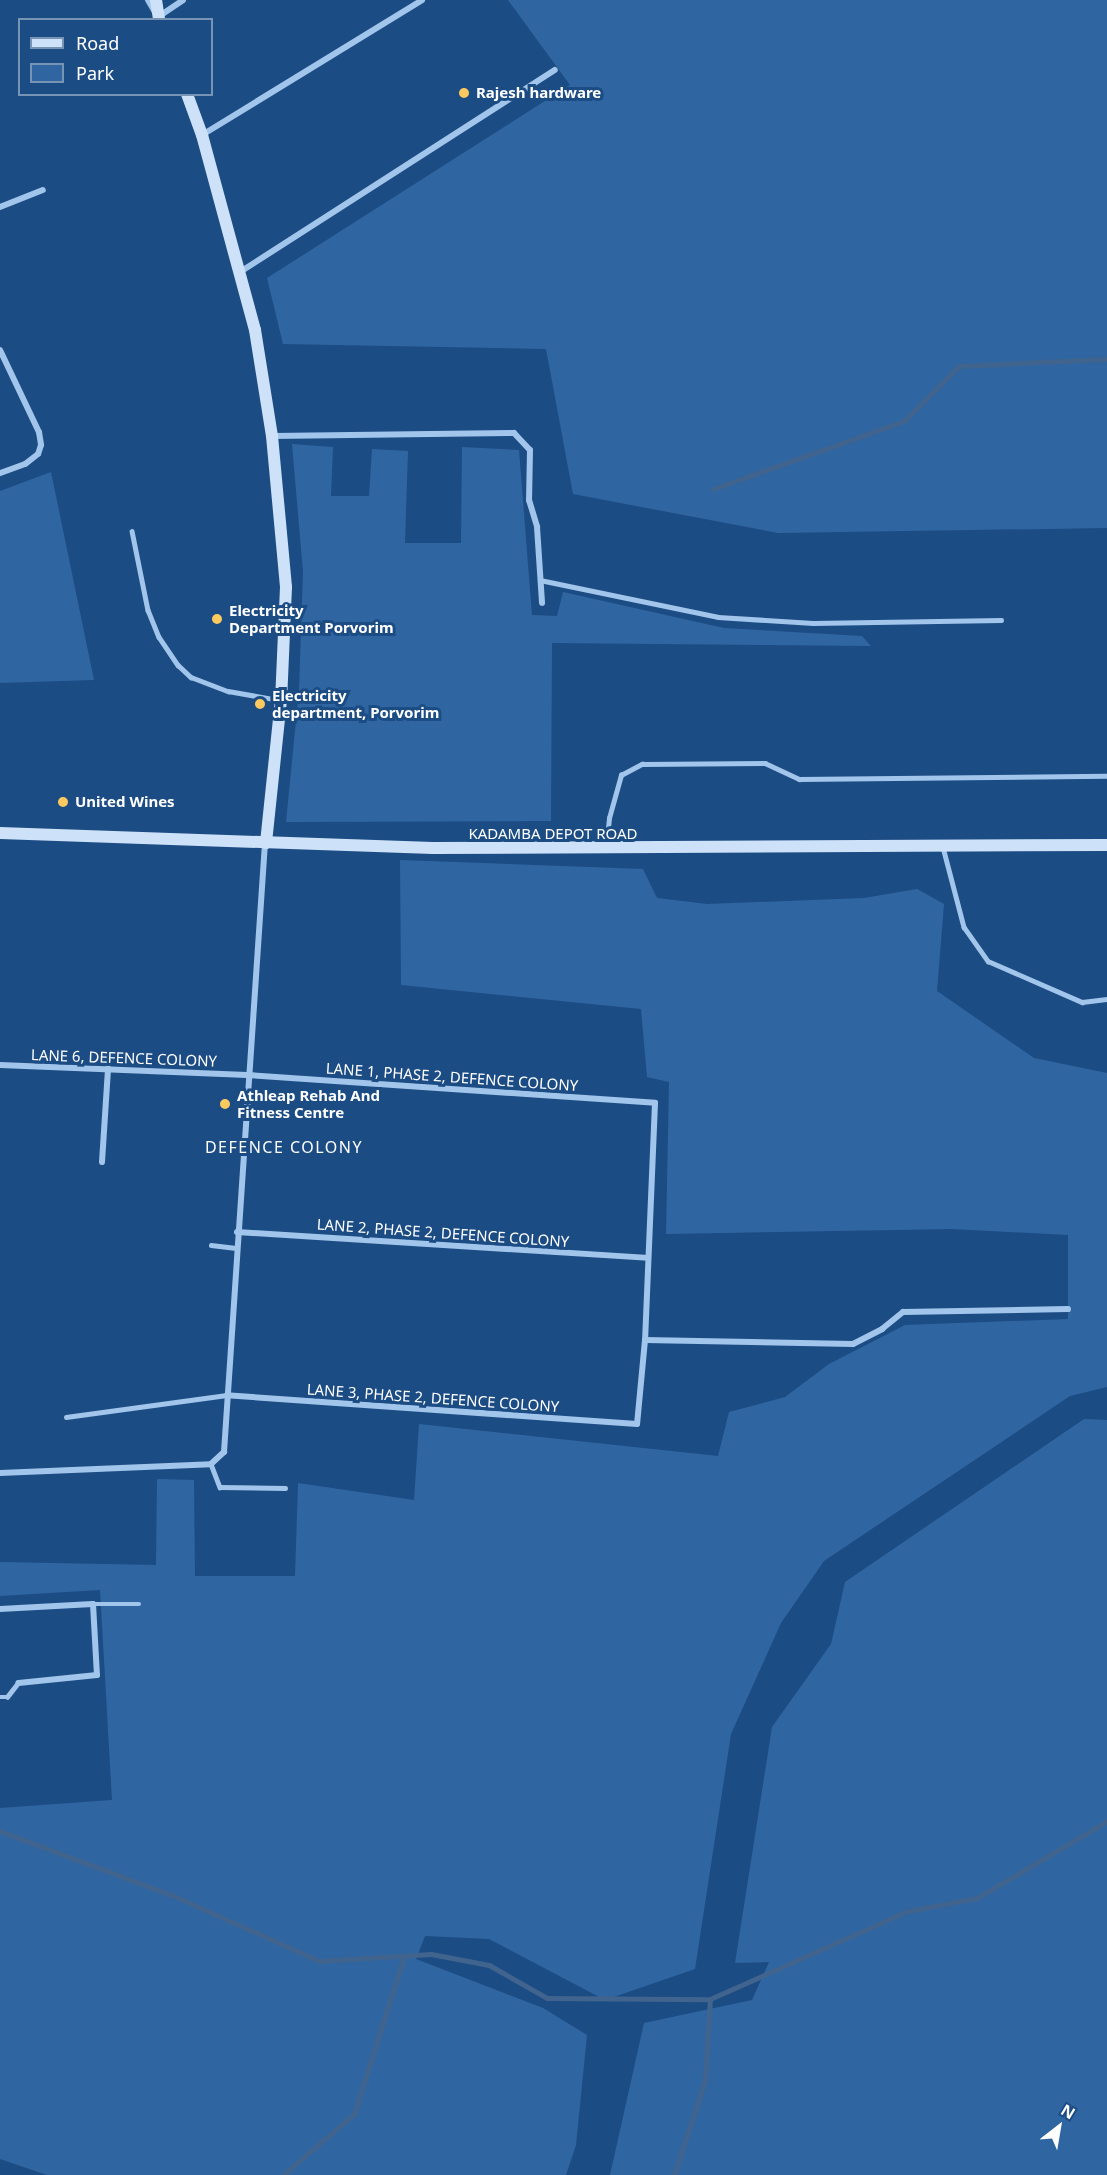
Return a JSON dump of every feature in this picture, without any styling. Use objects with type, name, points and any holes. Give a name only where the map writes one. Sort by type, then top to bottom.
[{"type":"street","points":[[148,0],[158,18]]},
{"type":"street","points":[[156,0],[158,18]]},
{"type":"street","points":[[158,18],[183,0]]},
{"type":"street","points":[[202,135],[422,0]]},
{"type":"street","points":[[240,272],[555,70]]},
{"type":"street","points":[[0,1473],[211,1464],[224,1452],[247,1075],[266,843],[281,700],[286,587],[272,436],[255,330],[202,135],[188,96]]},
{"type":"street","points":[[0,207],[43,190]]},
{"type":"street","points":[[0,350],[39,432],[41,445],[38,454],[25,464],[0,473]]},
{"type":"street","points":[[272,436],[514,434],[530,450],[529,500],[537,527],[538,580],[542,603]]},
{"type":"street","name":"KADAMBA DEPOT ROAD","points":[[0,833],[266,843],[606,850],[1107,845]]},
{"type":"street","name":"LANE 6, DEFENCE COLONY","points":[[0,1065],[247,1075]]},
{"type":"street","points":[[102,1162],[108,1068]]},
{"type":"street","name":"LANE 1, PHASE 2, DEFENCE COLONY","points":[[247,1075],[655,1103],[648,1258]]},
{"type":"street","name":"LANE 2, PHASE 2, DEFENCE COLONY","points":[[237,1232],[648,1258]]},
{"type":"street","points":[[648,1258],[645,1340],[853,1344],[882,1329],[903,1312],[1068,1309]]},
{"type":"street","name":"LANE 3, PHASE 2, DEFENCE COLONY","points":[[227,1395],[637,1424],[645,1340]]},
{"type":"street","points":[[0,1609],[93,1604],[97,1675],[18,1683]]},
{"type":"lane","points":[[132,531],[148,610],[159,638],[178,665],[191,677],[228,691],[281,700]]},
{"type":"lane","points":[[538,580],[718,617],[813,623],[1001,620]]},
{"type":"lane","points":[[606,850],[609,818],[621,775],[642,764],[765,763],[799,779],[1107,776]]},
{"type":"lane","points":[[943,847],[964,927],[988,961],[1082,1002],[1107,999]]},
{"type":"lane","points":[[211,1245],[236,1248]]},
{"type":"lane","points":[[66,1417],[227,1395]]},
{"type":"lane","points":[[211,1464],[220,1487],[285,1488]]},
{"type":"lane","points":[[93,1604],[139,1604]]},
{"type":"lane","points":[[0,1697],[7,1696],[18,1683]]},
{"type":"green space","points":[[508,0],[1107,0],[1107,528],[778,533],[573,494],[546,349],[283,344],[267,278],[570,85]]},
{"type":"green space","points":[[292,444],[333,447],[331,496],[369,496],[372,449],[408,451],[405,543],[461,543],[462,447],[519,450],[532,615],[557,616],[563,592],[724,628],[862,636],[871,646],[552,643],[551,821],[286,822],[299,690],[303,572]]},
{"type":"green space","points":[[51,472],[94,680],[0,683],[0,491]]},
{"type":"green space","points":[[400,860],[643,869],[657,898],[707,904],[864,898],[917,889],[944,904],[937,991],[1034,1058],[1107,1073],[1107,1387],[1070,1396],[824,1561],[781,1623],[731,1734],[695,1969],[605,2000],[489,1939],[425,1936],[416,1959],[543,2008],[587,2035],[576,2145],[566,2175],[47,2175],[0,2159],[0,1808],[112,1800],[100,1590],[0,1596],[0,1562],[156,1565],[157,1479],[194,1480],[195,1576],[295,1576],[298,1483],[414,1500],[419,1424],[718,1456],[729,1412],[785,1397],[829,1364],[905,1325],[1068,1319],[1068,1235],[952,1229],[666,1234],[669,1082],[647,1077],[641,1009],[401,985]]},
{"type":"green space","points":[[1084,1419],[1107,1420],[1107,2175],[610,2175],[644,2023],[752,2000],[769,1962],[735,1963],[772,1727],[831,1644],[845,1582]]},
{"type":"waterway","points":[[713,489],[904,421],[959,366],[1107,359]]},
{"type":"waterway","points":[[0,1831],[174,1896],[319,1961],[431,1954],[489,1965],[547,1998],[710,1999],[908,1911],[977,1898],[1107,1821]]},
{"type":"waterway","points":[[283,2175],[354,2114],[404,1956]]},
{"type":"waterway","points":[[674,2175],[705,2080],[710,1999]]},
{"type":"place","name":"Rajesh hardware","points":[[464,93]]},
{"type":"place","name":"Electricity Department Porvorim","points":[[217,619]]},
{"type":"place","name":"Electricity department, Porvorim","points":[[260,704]]},
{"type":"place","name":"United Wines","points":[[63,802]]},
{"type":"place","name":"Athleap Rehab And Fitness Centre","points":[[225,1104]]},
{"type":"district","name":"DEFENCE COLONY","points":[[284,1147]]}]
